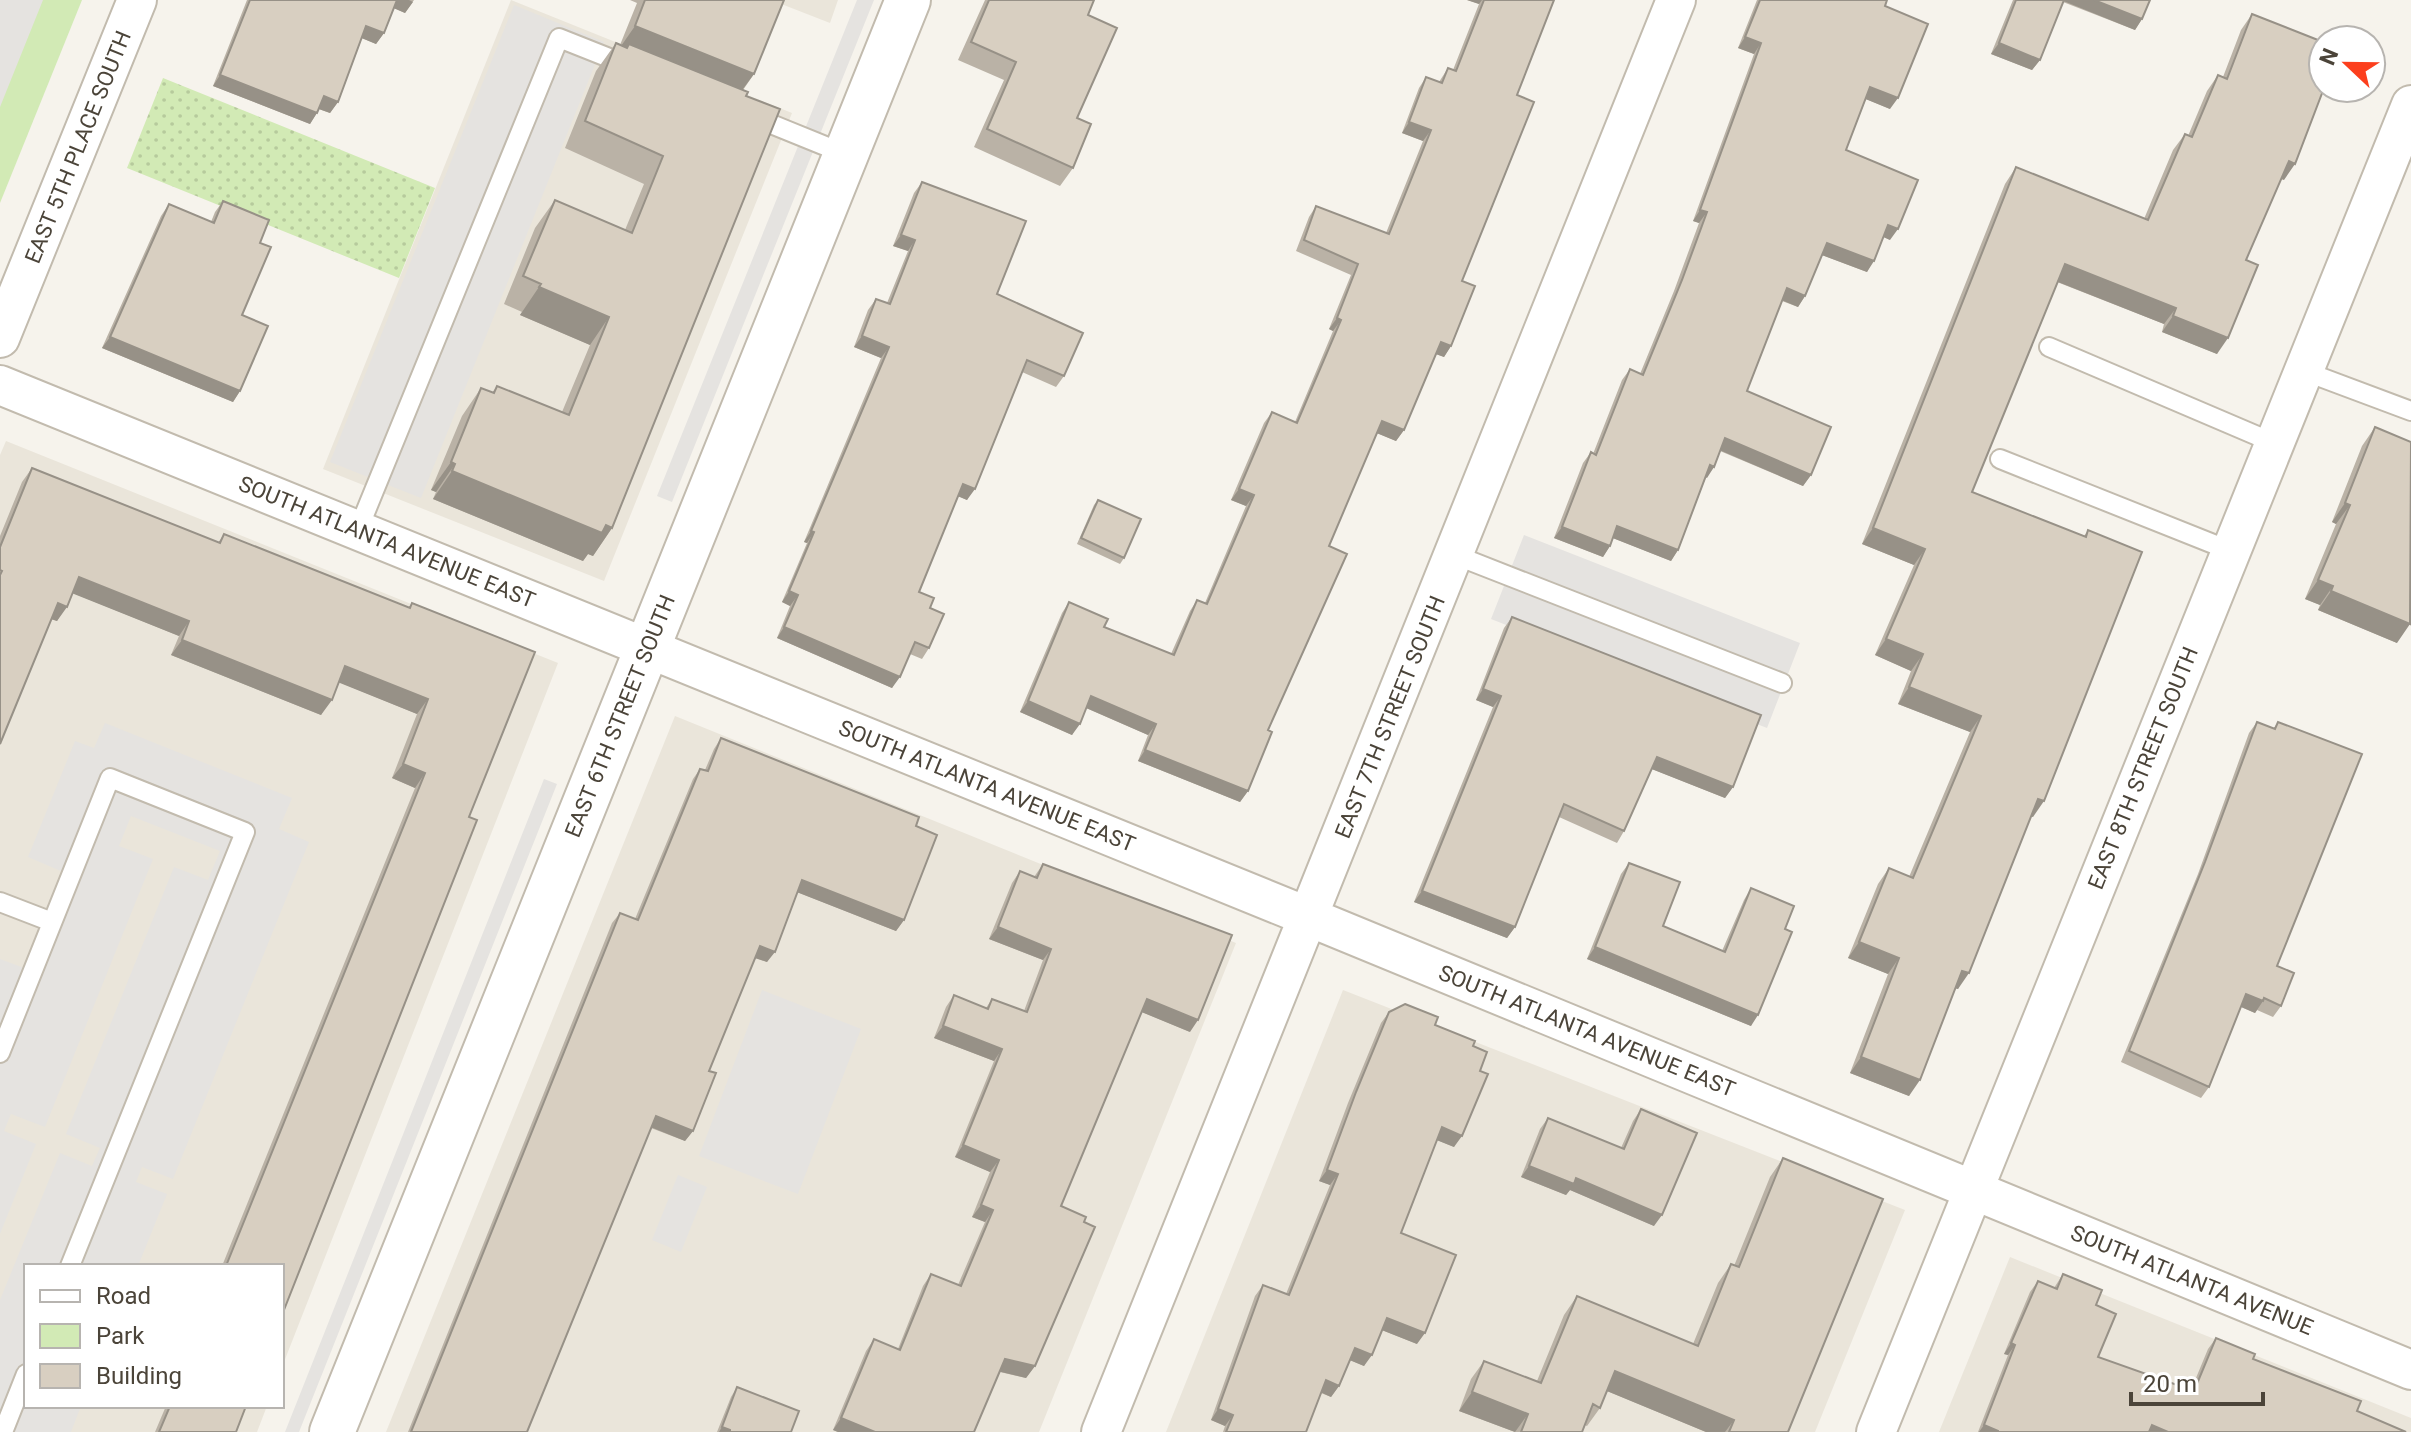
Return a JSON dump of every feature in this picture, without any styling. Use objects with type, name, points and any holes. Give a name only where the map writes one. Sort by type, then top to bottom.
[{"type":"street","name":"EAST 5TH PLACE SOUTH","points":[[0,338],[137,0]]},
{"type":"street","name":"EAST 6TH STREET SOUTH","points":[[332,1432],[908,0]]},
{"type":"street","name":"EAST 7TH STREET SOUTH","points":[[1101,1432],[1676,0]]},
{"type":"street","name":"EAST 8TH STREET SOUTH","points":[[1876,1432],[2411,105]]},
{"type":"street","name":"SOUTH ATLANTA AVENUE EAST","points":[[0,385],[1973,1190]]},
{"type":"street","name":"SOUTH ATLANTA AVENUE","points":[[1973,1190],[2411,1370]]},
{"type":"lane","points":[[358,530],[559,38],[646,73]]},
{"type":"lane","points":[[733,109],[846,155]]},
{"type":"lane","points":[[2049,347],[2274,443]]},
{"type":"lane","points":[[2304,371],[2411,411]]},
{"type":"lane","points":[[2000,459],[2231,551]]},
{"type":"lane","points":[[1455,555],[1782,683]]},
{"type":"lane","points":[[0,1053],[110,778],[245,832],[71,1264]]},
{"type":"lane","points":[[0,902],[52,922]]},
{"type":"lane","points":[[3,1432],[24,1379]]},
{"type":"shaded area","points":[[0,0],[43,0],[0,107]]},
{"type":"shaded area","points":[[511,0],[792,113],[604,581],[323,469]]},
{"type":"shaded area","points":[[771,0],[838,0],[830,23]]},
{"type":"shaded area","points":[[857,0],[874,0],[672,502],[657,496]]},
{"type":"shaded area","points":[[514,5],[604,42],[421,498],[330,462]]},
{"type":"shaded area","points":[[6,441],[558,663],[284,1362],[284,1264],[24,1264],[24,1408],[266,1408],[257,1432],[0,1432],[0,455]]},
{"type":"shaded area","points":[[1524,535],[1800,643],[1767,728],[1491,619]]},
{"type":"shaded area","points":[[675,716],[1236,943],[1039,1432],[386,1432]]},
{"type":"shaded area","points":[[105,723],[292,798],[279,829],[309,842],[173,1179],[142,1167],[136,1182],[167,1194],[139,1264],[24,1264],[24,1408],[80,1408],[71,1432],[0,1432],[0,1300],[60,1153],[92,1166],[100,1148],[66,1134],[174,867],[208,880],[220,851],[131,816],[119,846],[153,859],[45,1127],[11,1114],[4,1131],[36,1144],[0,1234],[0,959],[24,968],[63,872],[28,857],[75,741],[94,748]]},
{"type":"shaded area","points":[[544,779],[557,784],[299,1432],[285,1432]]},
{"type":"shaded area","points":[[762,990],[861,1029],[798,1194],[699,1156]]},
{"type":"shaded area","points":[[1343,990],[1905,1210],[1815,1432],[1166,1432]]},
{"type":"shaded area","points":[[678,1175],[707,1187],[681,1252],[652,1240]]},
{"type":"shaded area","points":[[2010,1257],[2411,1418],[2411,1432],[1939,1432]]},
{"type":"green space","points":[[0,0],[82,0],[0,203]]},
{"type":"green space","points":[[163,78],[435,188],[399,278],[127,168]]},
{"type":"building","points":[[250,0],[397,0],[384,33],[366,26],[338,102],[324,96],[317,113],[220,75]]},
{"type":"building","points":[[645,0],[784,0],[754,74],[635,26]]},
{"type":"building","points":[[989,0],[1094,0],[1088,15],[1117,28],[1077,118],[1091,124],[1073,168],[987,129],[1016,62],[971,42]]},
{"type":"building","points":[[1484,0],[1554,0],[1517,95],[1534,102],[1462,281],[1475,286],[1451,346],[1441,342],[1404,430],[1382,421],[1329,546],[1347,554],[1268,730],[1272,732],[1248,791],[1145,750],[1156,724],[1091,696],[1080,724],[1028,701],[1069,602],[1108,619],[1104,627],[1174,655],[1197,600],[1207,604],[1254,495],[1239,489],[1272,412],[1297,423],[1341,320],[1337,318],[1358,264],[1304,240],[1316,206],[1389,234],[1431,130],[1409,122],[1426,77],[1442,83],[1448,68],[1456,71]]},
{"type":"building","points":[[1760,0],[1887,0],[1885,6],[1928,24],[1898,98],[1870,87],[1846,150],[1918,180],[1898,229],[1888,225],[1874,261],[1827,243],[1805,296],[1787,288],[1747,391],[1831,427],[1811,475],[1725,438],[1714,467],[1710,465],[1678,550],[1617,526],[1610,546],[1562,527],[1591,452],[1596,455],[1630,369],[1643,375],[1682,280],[1707,212],[1700,210],[1761,43],[1745,37]]},
{"type":"building","points":[[2016,0],[2064,0],[2040,60],[1999,43]]},
{"type":"building","points":[[2094,0],[2150,0],[2142,19]]},
{"type":"building","points":[[2252,14],[2307,36],[2307,104],[2318,104],[2295,164],[2289,161],[2246,260],[2258,265],[2228,338],[2173,316],[2176,308],[2065,264],[1972,492],[2086,537],[2088,530],[2142,552],[2044,801],[2038,799],[1969,973],[1962,971],[1920,1080],[1861,1057],[1899,958],[1859,942],[1889,868],[1913,878],[1981,716],[1909,687],[1923,654],[1886,639],[1925,549],[1873,528],[2016,167],[2148,220],[2185,134],[2192,137],[2218,75],[2227,79]]},
{"type":"building","points":[[616,43],[627,48],[629,44],[748,92],[746,96],[780,109],[612,528],[606,525],[602,533],[452,471],[455,464],[451,462],[481,388],[494,393],[497,386],[569,415],[609,317],[539,287],[541,284],[523,276],[555,200],[632,233],[663,156],[585,121]]},
{"type":"building","points":[[922,182],[1026,221],[997,294],[1083,333],[1064,376],[1027,360],[975,489],[963,484],[919,592],[934,598],[930,608],[944,614],[929,648],[915,642],[900,677],[784,627],[798,595],[789,591],[814,532],[811,531],[889,347],[862,336],[876,299],[890,304],[915,240],[901,235]]},
{"type":"building","points":[[223,201],[269,220],[260,243],[271,247],[242,315],[268,326],[240,391],[110,337],[169,204],[214,223]]},
{"type":"building","points":[[2375,427],[2411,442],[2410,624],[2331,591],[2333,586],[2318,580],[2350,505],[2345,503]]},
{"type":"building","points":[[32,468],[220,543],[224,534],[410,608],[412,603],[535,652],[469,817],[477,820],[284,1310],[284,1264],[227,1264],[425,773],[403,764],[428,699],[345,666],[332,700],[182,640],[189,621],[79,577],[67,607],[58,603],[0,744],[0,547]]},
{"type":"building","points":[[1098,500],[1141,519],[1124,558],[1081,538]]},
{"type":"building","points":[[1512,617],[1761,715],[1733,787],[1657,757],[1624,831],[1564,804],[1515,927],[1422,891],[1501,696],[1483,689]]},
{"type":"building","points":[[2257,722],[2275,729],[2278,722],[2362,754],[2277,966],[2294,973],[2281,1006],[2246,994],[2209,1087],[2129,1051]]},
{"type":"building","points":[[721,738],[919,817],[916,826],[937,835],[904,920],[802,880],[775,952],[760,946],[709,1071],[716,1073],[693,1131],[656,1116],[527,1432],[411,1432],[620,913],[638,920],[700,769],[708,771]]},
{"type":"building","points":[[1629,863],[1680,882],[1663,926],[1725,952],[1751,888],[1794,906],[1785,929],[1792,932],[1758,1015],[1595,947]]},
{"type":"building","points":[[1043,864],[1232,935],[1198,1020],[1147,999],[1061,1206],[1086,1217],[1084,1222],[1095,1227],[1035,1366],[1005,1359],[974,1432],[875,1432],[841,1418],[874,1339],[900,1350],[931,1274],[961,1286],[993,1210],[981,1205],[999,1160],[963,1145],[1002,1049],[943,1026],[954,995],[988,1009],[992,999],[1027,1012],[1051,949],[998,927],[1020,871],[1037,878]]},
{"type":"building","points":[[1405,1004],[1438,1017],[1435,1025],[1475,1041],[1473,1046],[1487,1052],[1480,1071],[1488,1074],[1462,1136],[1442,1127],[1401,1233],[1456,1255],[1425,1333],[1387,1318],[1372,1355],[1355,1348],[1339,1386],[1326,1380],[1306,1432],[1226,1432],[1233,1415],[1218,1409],[1263,1285],[1289,1295],[1338,1174],[1327,1170],[1356,1092],[1389,1012]]},
{"type":"building","points":[[1641,1109],[1697,1133],[1662,1215],[1576,1178],[1574,1184],[1529,1166],[1548,1118],[1624,1149]]},
{"type":"building","points":[[1783,1158],[1883,1199],[1788,1432],[1729,1432],[1734,1420],[1615,1371],[1600,1408],[1593,1404],[1582,1432],[1521,1432],[1528,1414],[1472,1392],[1484,1361],[1541,1383],[1577,1296],[1698,1346],[1731,1264],[1739,1267]]},
{"type":"building","points":[[2063,1274],[2102,1290],[2096,1305],[2116,1314],[2098,1357],[2194,1391],[2216,1338],[2255,1354],[2253,1359],[2361,1401],[2357,1411],[2406,1432],[2168,1432],[2152,1425],[2149,1432],[1998,1432],[1984,1425],[2015,1345],[2011,1343],[2038,1281],[2057,1289]]},
{"type":"building","points":[[737,1387],[799,1411],[791,1432],[730,1432],[722,1427]]},
{"type":"building","points":[[169,1408],[245,1408],[236,1432],[159,1432]]}]
